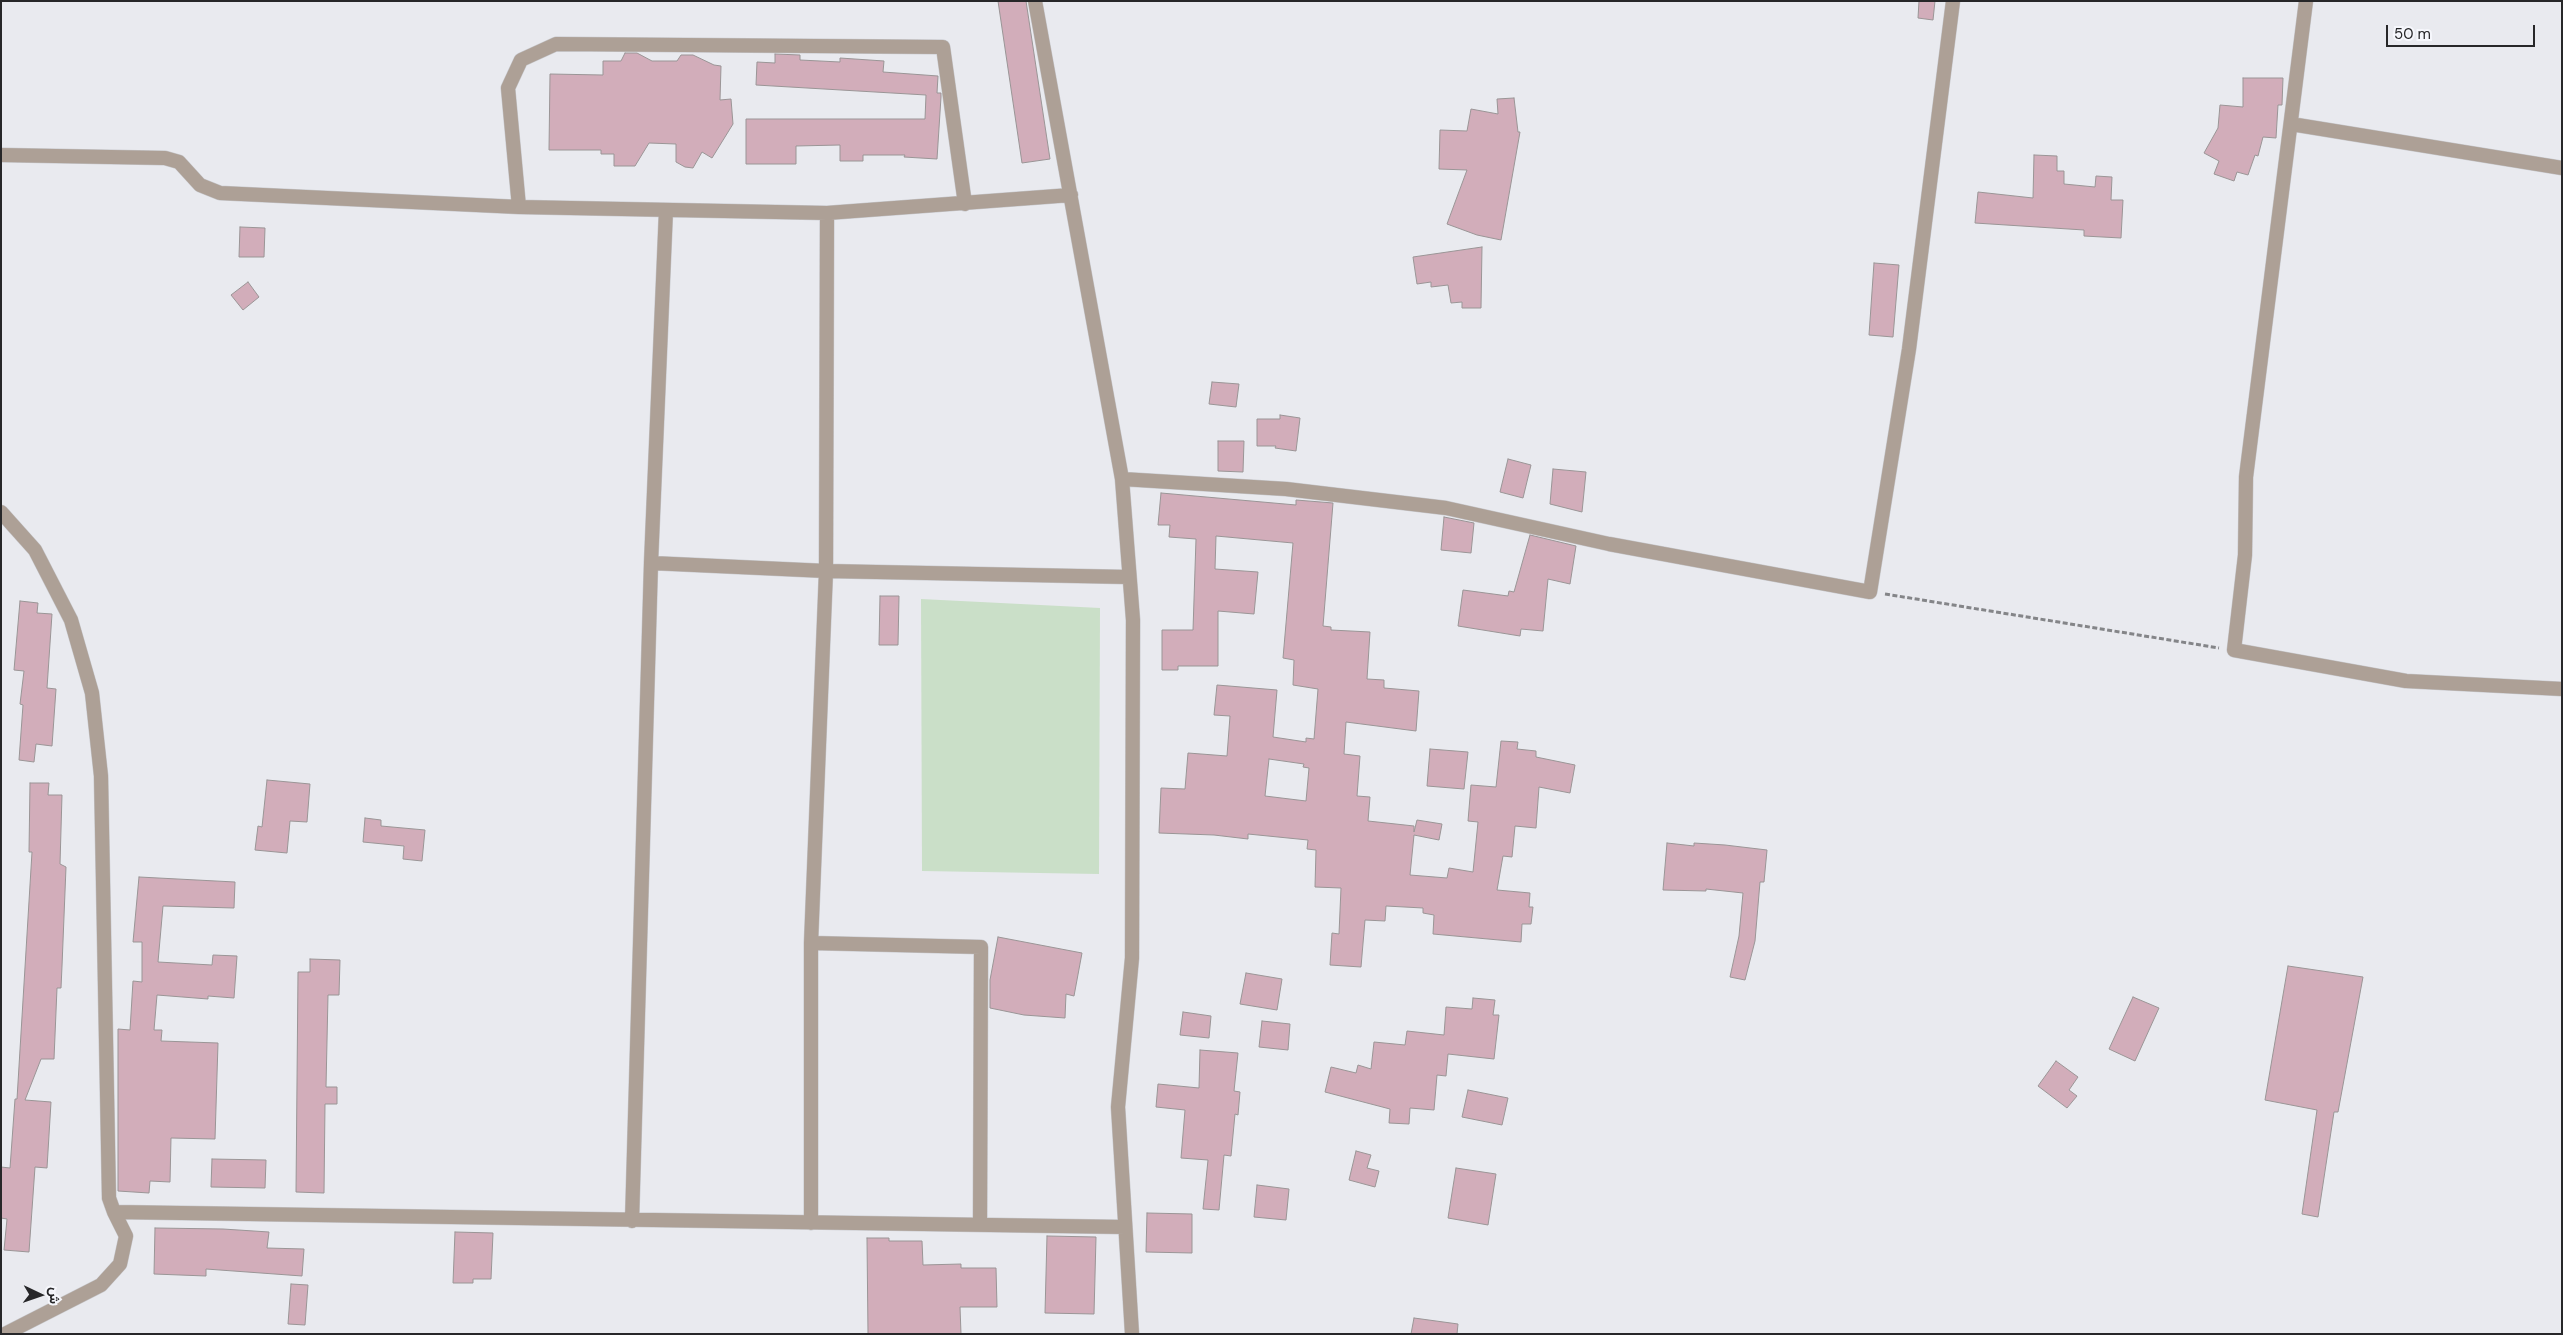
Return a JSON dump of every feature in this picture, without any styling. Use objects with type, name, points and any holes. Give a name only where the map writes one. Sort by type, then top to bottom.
[{"type":"street","points":[[1035,1],[1122,479],[1128,577],[1133,620],[1132,958],[1118,1107],[1126,1209],[1125,1227],[1132,1334]]},
{"type":"street","points":[[1122,479],[1286,489],[1446,508],[1609,544],[1870,592],[1909,349],[1953,1]]},
{"type":"street","points":[[2306,1],[2246,477],[2245,555],[2234,650],[2406,681],[2562,689]]},
{"type":"street","points":[[519,207],[508,88],[521,60],[556,44],[944,47],[965,204]]},
{"type":"street","points":[[2291,124],[2562,168]]},
{"type":"street","points":[[1,155],[165,158],[179,162],[200,185],[220,193],[519,207],[827,213],[1071,195]]},
{"type":"street","points":[[632,1221],[651,563],[666,210]]},
{"type":"street","points":[[811,1223],[812,943],[826,571],[827,213]]},
{"type":"street","points":[[1,512],[35,550],[71,620],[92,693],[101,776],[109,1198],[126,1236],[120,1264],[101,1285],[5,1334]]},
{"type":"street","points":[[651,563],[826,571],[1128,577]]},
{"type":"street","points":[[812,943],[981,947],[980,1225]]},
{"type":"street","points":[[114,1212],[1125,1227]]},
{"type":"path","points":[[1870,592],[2234,650]]},
{"type":"green space","points":[[921,599],[1100,608],[1099,874],[922,871]]},
{"type":"building","points":[[998,1],[1026,1],[1050,159],[1022,163]]},
{"type":"building","points":[[1919,1],[1935,1],[1933,20],[1918,18]]},
{"type":"building","points":[[625,53],[637,53],[652,61],[677,61],[681,55],[693,55],[714,65],[721,66],[720,100],[731,99],[733,124],[712,158],[702,152],[693,168],[685,167],[676,162],[676,144],[649,143],[635,166],[614,166],[614,154],[601,154],[601,150],[549,150],[550,74],[603,75],[603,61],[621,61]]},
{"type":"building","points":[[775,54],[800,55],[800,60],[840,62],[840,58],[884,61],[883,72],[938,76],[937,93],[941,93],[941,97],[937,159],[904,157],[905,155],[863,155],[863,161],[840,161],[840,145],[796,146],[796,164],[746,164],[746,119],[925,119],[926,95],[756,85],[757,62],[775,63]]},
{"type":"building","points":[[2243,78],[2283,78],[2282,105],[2278,105],[2276,138],[2263,137],[2258,156],[2255,155],[2248,175],[2237,172],[2234,181],[2214,174],[2219,161],[2204,153],[2218,128],[2220,105],[2243,107]]},
{"type":"building","points":[[1514,98],[1518,132],[1520,132],[1501,240],[1477,235],[1447,224],[1467,170],[1439,169],[1440,130],[1467,131],[1471,109],[1498,114],[1497,99]]},
{"type":"building","points":[[2034,155],[2057,156],[2057,171],[2064,171],[2064,184],[2095,187],[2096,176],[2112,177],[2111,200],[2123,200],[2121,238],[2084,236],[2084,230],[1975,223],[1978,192],[2033,198]]},
{"type":"building","points":[[240,227],[265,228],[264,257],[239,257]]},
{"type":"building","points":[[1482,247],[1481,308],[1462,308],[1462,302],[1451,303],[1448,285],[1431,287],[1431,282],[1417,284],[1413,257]]},
{"type":"building","points":[[1874,263],[1899,265],[1893,337],[1869,335]]},
{"type":"building","points":[[248,282],[259,297],[243,310],[231,295]]},
{"type":"building","points":[[1212,382],[1239,384],[1236,407],[1209,404]]},
{"type":"building","points":[[1280,415],[1300,418],[1296,451],[1275,448],[1276,446],[1257,446],[1257,419],[1280,419]]},
{"type":"building","points":[[1218,441],[1244,441],[1243,472],[1218,471]]},
{"type":"building","points":[[1508,459],[1531,465],[1523,498],[1500,492]]},
{"type":"building","points":[[1553,469],[1586,472],[1582,512],[1550,504]]},
{"type":"building","points":[[1161,493],[1296,505],[1296,500],[1333,503],[1323,626],[1331,627],[1331,630],[1370,632],[1367,679],[1384,680],[1384,688],[1419,691],[1416,731],[1346,722],[1344,754],[1360,756],[1357,796],[1370,797],[1368,821],[1414,826],[1414,832],[1417,820],[1442,824],[1439,840],[1414,835],[1410,875],[1447,878],[1449,868],[1473,872],[1478,822],[1468,821],[1471,785],[1496,787],[1501,741],[1518,742],[1517,749],[1536,751],[1536,757],[1575,765],[1570,793],[1539,787],[1536,828],[1515,826],[1512,857],[1503,856],[1497,890],[1530,893],[1529,907],[1533,907],[1531,924],[1522,924],[1521,942],[1433,934],[1434,915],[1423,913],[1423,908],[1386,906],[1385,921],[1365,920],[1361,967],[1330,965],[1332,933],[1339,934],[1341,888],[1315,887],[1316,850],[1307,849],[1308,840],[1248,834],[1248,839],[1214,835],[1159,833],[1161,788],[1185,789],[1188,753],[1227,756],[1230,716],[1214,715],[1217,685],[1277,690],[1273,737],[1306,742],[1306,738],[1314,739],[1318,689],[1293,685],[1294,660],[1283,658],[1293,543],[1216,536],[1215,569],[1258,572],[1254,614],[1218,611],[1218,666],[1178,666],[1178,670],[1162,670],[1162,630],[1193,630],[1196,539],[1169,537],[1170,525],[1158,525]],"holes":[[[1269,759],[1304,764],[1303,767],[1309,768],[1306,801],[1265,796]]]},
{"type":"building","points":[[1444,517],[1474,523],[1471,553],[1441,550]]},
{"type":"building","points":[[1530,535],[1576,546],[1570,584],[1548,579],[1543,631],[1521,629],[1520,636],[1458,626],[1463,590],[1508,596],[1509,591],[1514,592]]},
{"type":"building","points":[[880,596],[899,596],[898,645],[879,645]]},
{"type":"building","points":[[20,601],[38,603],[37,613],[52,614],[47,688],[56,689],[52,746],[36,744],[34,762],[19,760],[23,705],[20,704],[24,671],[14,670]]},
{"type":"building","points":[[1430,749],[1468,752],[1464,789],[1427,786]]},
{"type":"building","points":[[267,780],[310,784],[307,822],[290,821],[287,853],[255,850],[258,826],[262,827]]},
{"type":"building","points":[[30,783],[49,783],[48,795],[62,795],[60,864],[66,867],[61,988],[57,988],[54,1059],[41,1059],[25,1100],[51,1102],[47,1168],[35,1167],[29,1252],[4,1250],[7,1219],[1,1218],[1,1167],[10,1168],[15,1099],[17,1099],[32,852],[29,852]]},
{"type":"building","points":[[365,818],[381,820],[381,826],[425,830],[422,861],[403,859],[404,846],[363,842]]},
{"type":"building","points":[[1667,843],[1694,846],[1694,843],[1725,845],[1767,850],[1764,882],[1760,882],[1755,941],[1745,980],[1730,977],[1739,936],[1743,893],[1706,889],[1706,891],[1663,890]]},
{"type":"building","points":[[139,877],[235,882],[234,908],[163,906],[158,962],[212,965],[213,955],[237,956],[234,998],[208,996],[208,999],[157,995],[154,1030],[162,1030],[161,1041],[218,1043],[215,1139],[171,1138],[170,1182],[150,1181],[149,1193],[118,1191],[118,1029],[130,1030],[133,981],[142,982],[142,942],[133,942]]},
{"type":"building","points":[[998,937],[1082,953],[1074,996],[1066,994],[1065,1018],[1024,1015],[990,1008],[990,980]]},
{"type":"building","points":[[310,959],[340,960],[339,995],[328,995],[326,1087],[337,1087],[337,1104],[325,1104],[324,1193],[296,1192],[298,972],[310,972]]},
{"type":"building","points":[[2288,966],[2363,977],[2338,1112],[2334,1112],[2318,1217],[2302,1214],[2317,1110],[2265,1100]]},
{"type":"building","points":[[1246,973],[1282,979],[1277,1010],[1240,1004]]},
{"type":"building","points":[[2133,997],[2159,1008],[2135,1061],[2109,1049]]},
{"type":"building","points":[[1473,998],[1495,1000],[1493,1015],[1499,1015],[1494,1059],[1448,1054],[1446,1076],[1437,1075],[1434,1110],[1410,1108],[1409,1124],[1389,1123],[1390,1109],[1325,1092],[1331,1067],[1356,1073],[1358,1065],[1371,1069],[1374,1042],[1405,1045],[1407,1031],[1444,1035],[1446,1007],[1472,1009]]},
{"type":"building","points":[[1183,1012],[1211,1016],[1209,1038],[1180,1035]]},
{"type":"building","points":[[1262,1021],[1290,1024],[1288,1050],[1259,1047]]},
{"type":"building","points":[[1200,1050],[1238,1053],[1234,1091],[1240,1092],[1238,1115],[1235,1114],[1231,1156],[1224,1155],[1219,1210],[1203,1209],[1208,1160],[1181,1158],[1185,1110],[1156,1107],[1158,1084],[1199,1088]]},
{"type":"building","points":[[2056,1061],[2078,1077],[2069,1090],[2077,1096],[2067,1108],[2038,1086]]},
{"type":"building","points":[[1468,1090],[1508,1098],[1502,1125],[1462,1117]]},
{"type":"building","points":[[1356,1151],[1371,1155],[1367,1168],[1379,1171],[1375,1187],[1349,1180]]},
{"type":"building","points":[[212,1159],[266,1160],[265,1188],[211,1187]]},
{"type":"building","points":[[1456,1168],[1496,1174],[1488,1225],[1448,1218]]},
{"type":"building","points":[[1257,1185],[1289,1189],[1286,1220],[1254,1217]]},
{"type":"building","points":[[1147,1213],[1192,1214],[1192,1253],[1146,1252]]},
{"type":"building","points":[[155,1228],[269,1232],[267,1248],[304,1249],[302,1276],[206,1269],[206,1276],[154,1274]]},
{"type":"building","points":[[455,1232],[493,1233],[491,1279],[473,1279],[473,1283],[453,1283]]},
{"type":"building","points":[[1047,1236],[1096,1237],[1094,1314],[1045,1313]]},
{"type":"building","points":[[867,1238],[889,1238],[889,1241],[922,1241],[923,1265],[961,1264],[961,1268],[996,1268],[997,1307],[960,1307],[961,1334],[868,1334]]},
{"type":"building","points":[[291,1284],[308,1285],[305,1325],[288,1324]]},
{"type":"building","points":[[1414,1318],[1458,1324],[1457,1334],[1411,1334]]}]
